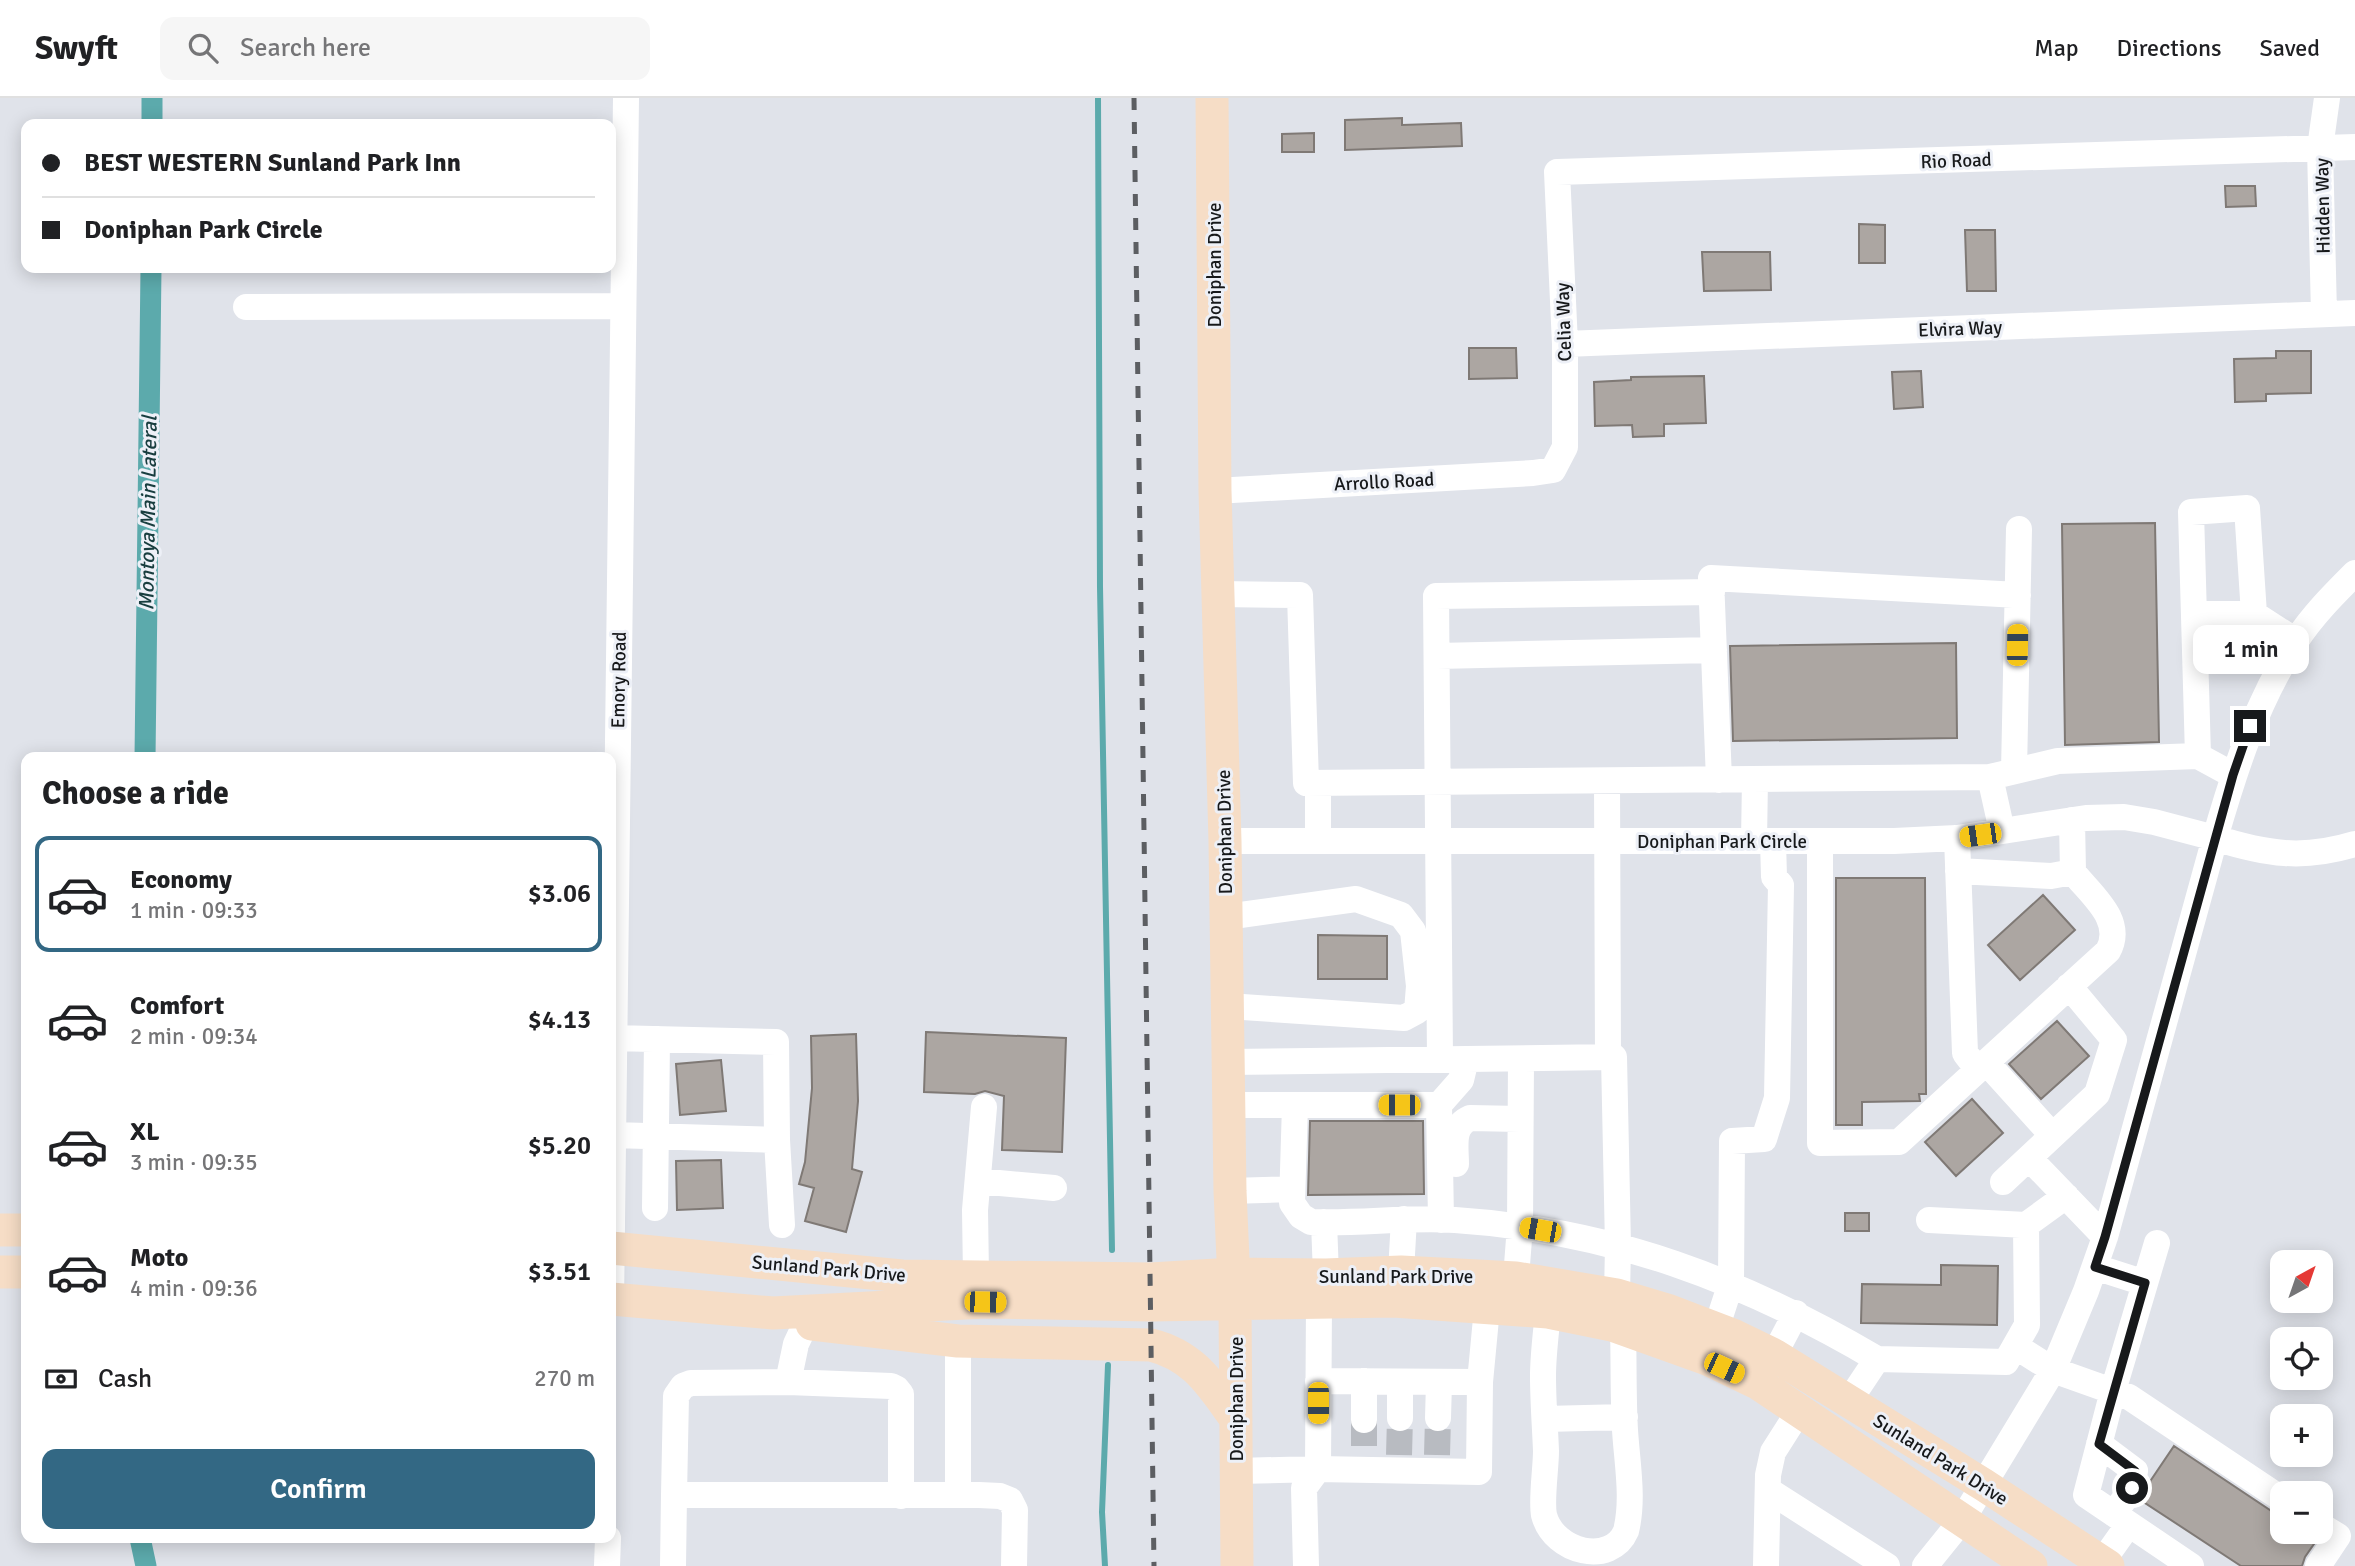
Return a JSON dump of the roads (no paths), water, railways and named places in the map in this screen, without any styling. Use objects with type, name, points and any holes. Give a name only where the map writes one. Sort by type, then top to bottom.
[{"type":"main road","name":"Doniphan Drive","points":[[1212,98],[1215,491],[1225,841],[1237,1566]]},
{"type":"main road","points":[[0,1230],[21,1230]]},
{"type":"main road","name":"Sunland Park Drive","points":[[616,1248],[902,1276],[1151,1279],[1234,1289]]},
{"type":"main road","points":[[0,1272],[21,1272]]},
{"type":"main road","name":"Sunland Park Drive","points":[[809,1317],[985,1302],[1234,1289],[1322,1288],[1401,1272],[1516,1278],[1617,1295],[1667,1310],[1773,1355],[1984,1485],[2105,1564]]},
{"type":"main road","name":"Sunland Park Drive","points":[[1322,1288],[1394,1301],[1548,1312],[1623,1329],[1707,1359],[1759,1384],[2031,1566]]},
{"type":"main road","points":[[616,1300],[809,1317],[870,1333],[958,1341],[1151,1345],[1168,1350],[1194,1366],[1236,1419]]},
{"type":"street","name":"Emory Road","points":[[616,818],[626,98]]},
{"type":"street","name":"Hidden Way","points":[[2324,314],[2320,148],[2327,98]]},
{"type":"street","name":"Rio Road","points":[[1557,172],[2355,147]]},
{"type":"street","name":"Celia Way","points":[[1553,470],[1565,447],[1565,344],[1557,172]]},
{"type":"street","points":[[246,307],[623,306]]},
{"type":"street","name":"Elvira Way","points":[[1565,344],[2355,313]]},
{"type":"street","name":"Arrollo Road","points":[[1215,491],[1553,470]]},
{"type":"street","points":[[2198,756],[2191,512],[2247,508],[2254,614]]},
{"type":"street","points":[[2002,831],[2002,774],[2018,595],[2019,529]]},
{"type":"street","points":[[1925,1566],[1962,1520],[2053,1370],[2105,1237],[2215,838],[2250,726],[2296,641],[2322,606],[2355,573]]},
{"type":"street","points":[[1719,780],[1711,578],[2018,595]]},
{"type":"street","points":[[1399,1105],[1404,1060],[1420,1014],[1438,909],[1436,596],[1712,592]]},
{"type":"street","points":[[1218,594],[1300,595],[1306,783],[1719,780],[2002,774],[2058,761],[2198,756],[2233,775]]},
{"type":"street","points":[[2194,614],[2254,614],[2296,641]]},
{"type":"street","points":[[1437,656],[1714,650]]},
{"type":"street","points":[[1716,1329],[1731,1283],[1732,1141],[1764,1139],[1777,1098],[1781,885],[1774,877],[1763,841],[1755,779]]},
{"type":"street","points":[[1607,781],[1608,1058]]},
{"type":"street","points":[[1318,783],[1318,841]]},
{"type":"street","name":"Doniphan Park Circle","points":[[1225,841],[1894,841],[1957,838],[2072,820],[2124,817],[2154,822],[2253,850],[2291,855],[2332,851],[2355,844]]},
{"type":"street","points":[[1820,841],[1820,1143],[1899,1142],[2108,951],[2113,942],[2112,919],[2073,872],[2072,820]]},
{"type":"street","points":[[1957,838],[1965,1053],[1982,1066],[2052,1135]]},
{"type":"street","points":[[1958,871],[2051,876],[2073,872]]},
{"type":"street","points":[[1226,917],[1356,899],[1401,915],[1412,931],[1420,1014],[1453,1059],[1461,1080],[1438,1105],[1229,1105]]},
{"type":"street","points":[[1401,915],[1412,911],[1438,909]]},
{"type":"street","points":[[2069,986],[2114,1040],[2156,1052]]},
{"type":"street","points":[[1228,1006],[1420,1014]]},
{"type":"street","points":[[616,1038],[776,1042],[777,1140],[782,1225]]},
{"type":"street","points":[[655,1208],[657,1039]]},
{"type":"street","points":[[2003,1182],[2097,1094],[2114,1040]]},
{"type":"street","points":[[1228,1062],[1614,1058],[1617,1295]]},
{"type":"street","points":[[1516,1278],[1520,1226],[1521,1059]]},
{"type":"street","points":[[1318,1061],[1292,1189],[1295,1210],[1311,1222],[1448,1220],[1520,1226],[1618,1246],[1731,1283],[1796,1313],[1877,1359],[2006,1362],[2027,1325],[2026,1225]]},
{"type":"street","points":[[1438,1105],[1448,1220]]},
{"type":"street","points":[[976,1276],[975,1210],[984,1107]]},
{"type":"street","points":[[1448,1220],[1456,1132],[1459,1126],[1471,1118],[1520,1119]]},
{"type":"street","points":[[616,1135],[777,1140]]},
{"type":"street","points":[[2029,1158],[2105,1237]]},
{"type":"street","points":[[978,1181],[1054,1188]]},
{"type":"street","points":[[1230,1191],[1292,1189]]},
{"type":"street","points":[[1929,1220],[2026,1225],[2066,1196]]},
{"type":"street","points":[[1401,1272],[1404,1220]]},
{"type":"street","points":[[1306,1566],[1304,1488],[1318,1469],[1318,1381],[1324,1222]]},
{"type":"street","points":[[2157,1243],[2113,1391],[2086,1495],[2191,1566]]},
{"type":"street","points":[[2095,1267],[2145,1283]]},
{"type":"street","points":[[1236,1471],[1318,1469],[1364,1463],[1437,1463],[1479,1472],[1480,1382],[1487,1308]]},
{"type":"street","points":[[1548,1312],[1543,1374],[1544,1514],[1555,1537],[1570,1552],[1588,1559],[1599,1560],[1616,1549],[1626,1531],[1629,1495],[1623,1329]]},
{"type":"street","points":[[1773,1355],[1796,1313]]},
{"type":"street","points":[[788,1382],[796,1344],[809,1317]]},
{"type":"street","points":[[958,1341],[958,1495]]},
{"type":"street","points":[[2015,1346],[2053,1370],[2129,1397],[2270,1491]]},
{"type":"street","points":[[1849,1401],[1877,1359]]},
{"type":"street","points":[[1318,1381],[1480,1382]]},
{"type":"street","points":[[1364,1381],[1364,1420]]},
{"type":"street","points":[[673,1566],[676,1395],[683,1386],[691,1383],[788,1382],[891,1386],[897,1389],[901,1394],[901,1496]]},
{"type":"street","points":[[1400,1418],[1401,1382]]},
{"type":"street","points":[[1438,1418],[1439,1382]]},
{"type":"street","points":[[1766,1566],[1768,1475],[1773,1452],[1799,1410]]},
{"type":"street","points":[[1545,1419],[1625,1417]]},
{"type":"street","points":[[2099,1444],[2135,1471],[2132,1488],[2105,1564]]},
{"type":"street","points":[[1768,1490],[1887,1566]]},
{"type":"street","points":[[674,1495],[1000,1496],[1010,1500],[1015,1510],[1014,1566]]},
{"type":"street","points":[[607,1543],[607,1566]]},
{"type":"street","points":[[2318,1566],[2333,1544]]},
{"type":"waterway","name":"Montoya Main Lateral","points":[[152,98],[152,119]]},
{"type":"waterway","points":[[1098,98],[1100,587],[1112,1250]]},
{"type":"waterway","name":"Montoya Main Lateral","points":[[145,752],[151,273]]},
{"type":"waterway","points":[[1105,1566],[1102,1512],[1108,1365]]},
{"type":"waterway","name":"Montoya Main Lateral","points":[[141,1543],[146,1566]]},
{"type":"tunnel","points":[[1399,1455],[1400,1418]]},
{"type":"tunnel","points":[[1437,1455],[1438,1418]]},
{"type":"tunnel","points":[[1364,1420],[1364,1458]]},
{"type":"railway","points":[[1134,98],[1154,1566]]}]
